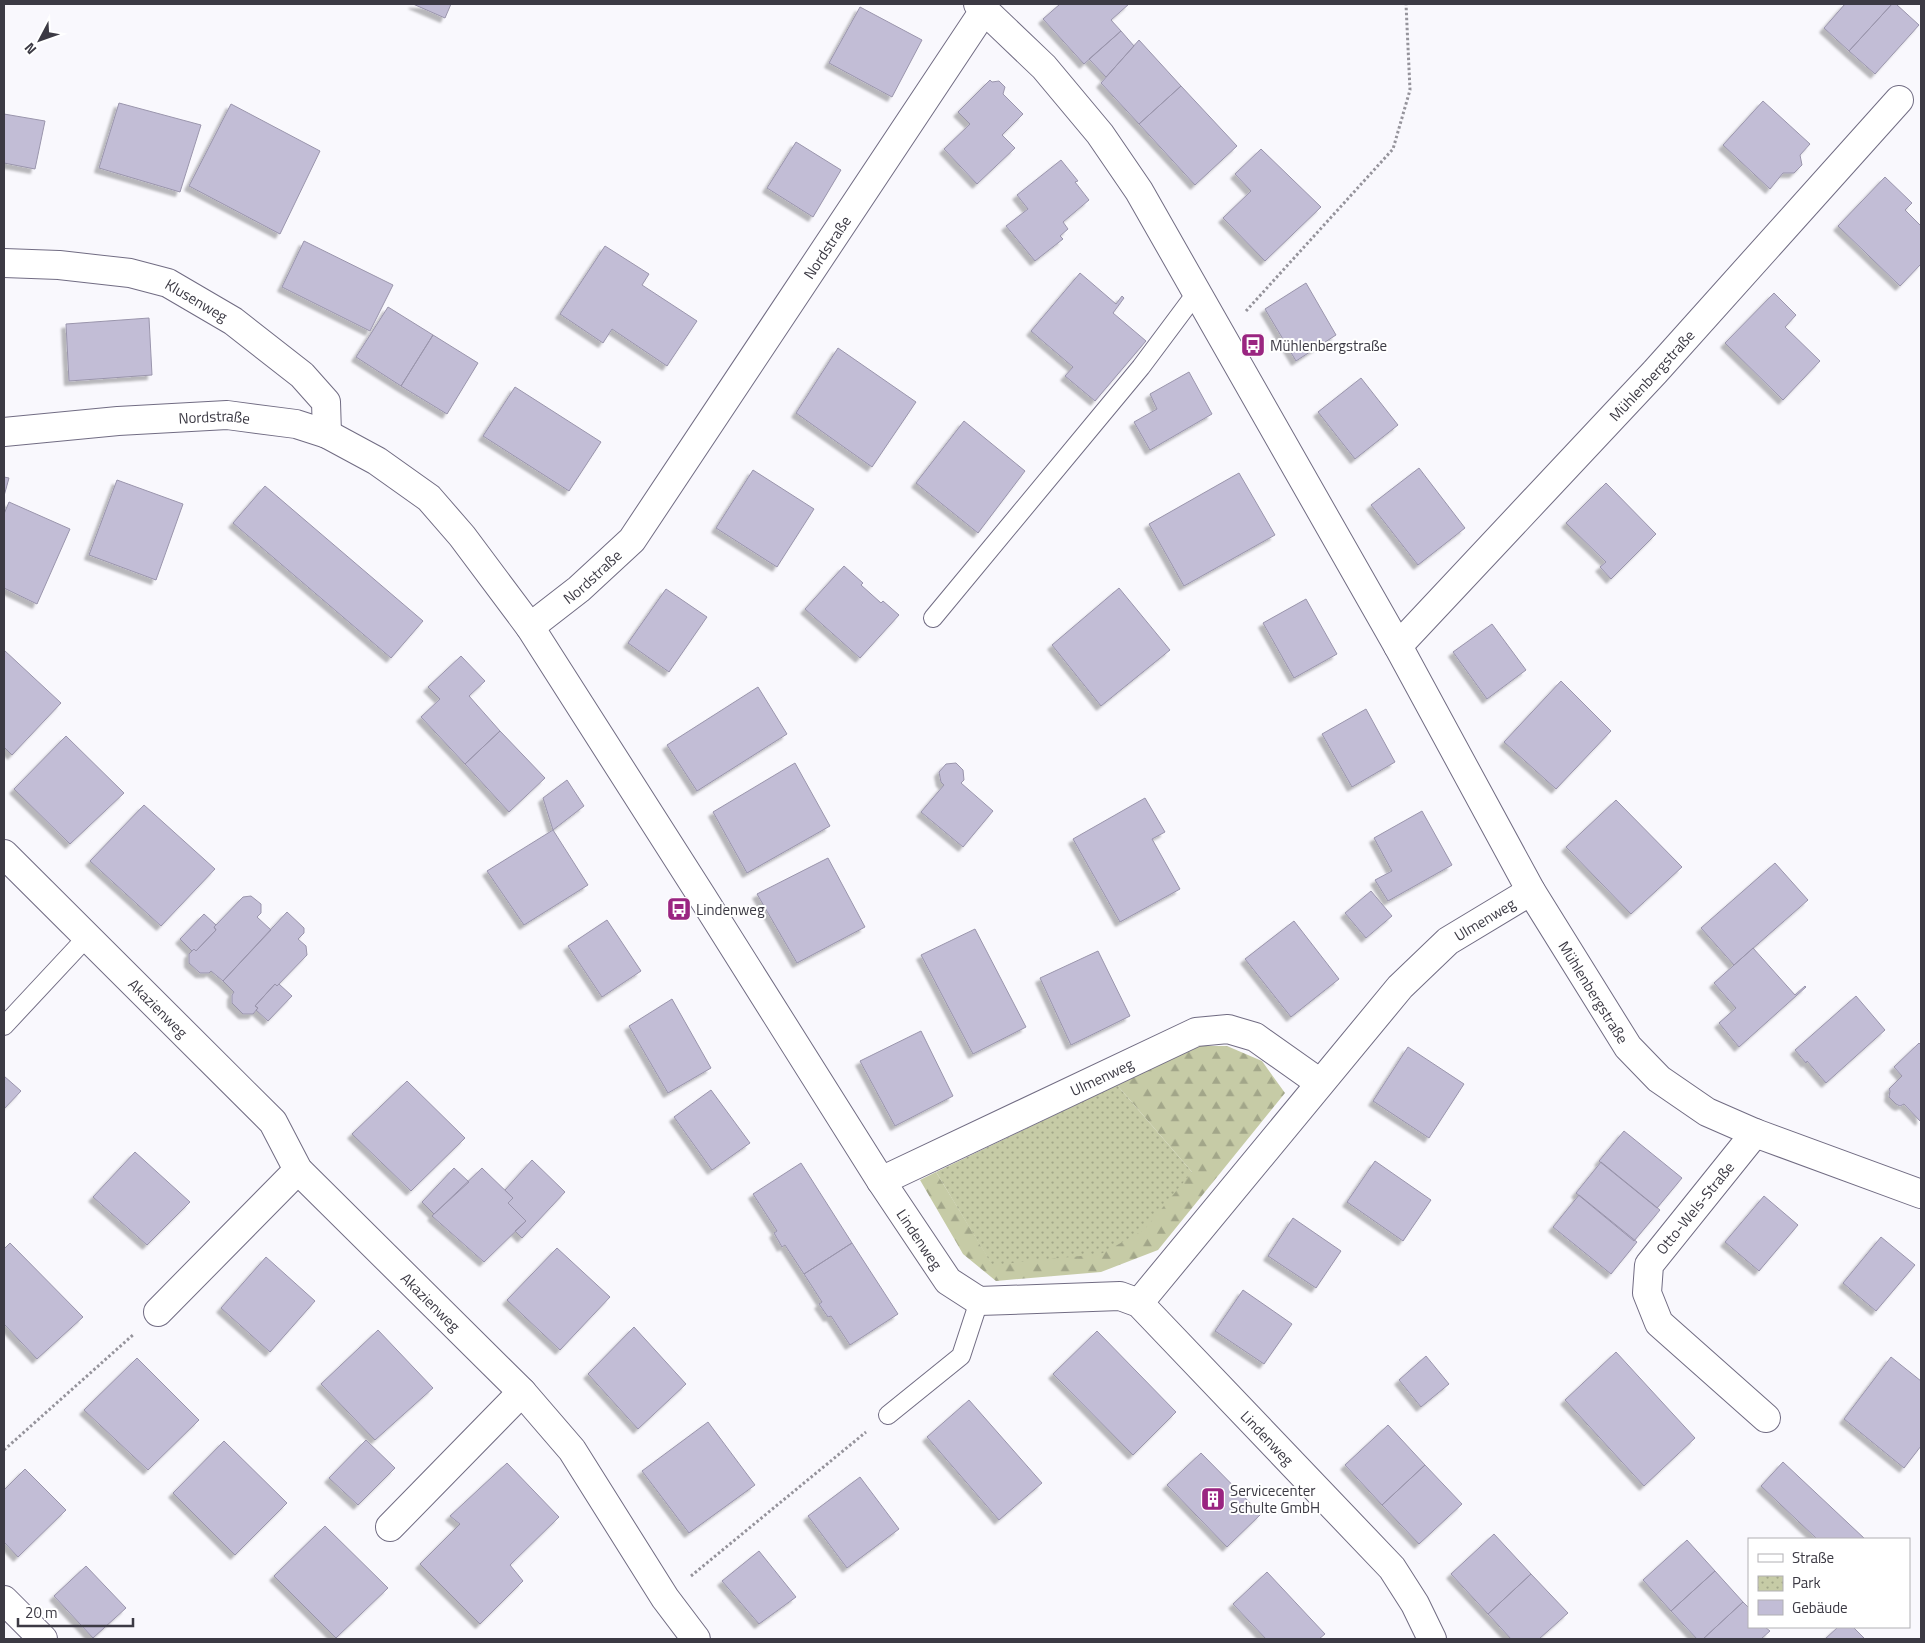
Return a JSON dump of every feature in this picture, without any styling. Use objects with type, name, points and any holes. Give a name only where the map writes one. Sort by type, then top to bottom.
[{"type":"street","name":"Mühlenbergstraße","points":[[982,6],[1044,67],[1100,134],[1139,191],[1398,646],[1531,891],[1628,1047],[1659,1079],[1707,1112],[1755,1133],[1921,1194]]},
{"type":"street","name":"Nordstraße","points":[[4,432],[118,421],[227,415],[296,424],[327,434],[378,461],[429,498],[462,536],[530,627],[578,589],[632,540],[982,6]]},
{"type":"street","name":"Mühlenbergstraße","points":[[1398,646],[1655,372],[1900,100]]},
{"type":"street","name":"Klusenweg","points":[[4,263],[60,265],[130,273],[168,284],[233,321],[302,375],[326,402],[327,434]]},
{"type":"street","name":"Lindenweg","points":[[530,627],[881,1181],[948,1281],[979,1301],[1120,1296],[1139,1303],[1392,1568],[1415,1604],[1432,1639]]},
{"type":"street","name":"Akazienweg","points":[[4,854],[273,1122],[298,1170],[522,1392],[572,1450],[665,1598],[696,1639]]},
{"type":"street","name":"Ulmenweg","points":[[1139,1303],[1400,987],[1448,941],[1531,891]]},
{"type":"street","name":"Ulmenweg","points":[[881,1181],[1196,1032],[1228,1029],[1255,1037],[1320,1082]]},
{"type":"street","name":"Otto-Wels-Straße","points":[[1755,1133],[1649,1265],[1647,1293],[1659,1323],[1766,1418]]},
{"type":"street","points":[[158,1312],[298,1170]]},
{"type":"street","points":[[390,1527],[522,1392]]},
{"type":"street","points":[[4,1600],[43,1639]]},
{"type":"lane","points":[[933,618],[1141,367],[1197,292]]},
{"type":"lane","points":[[4,1026],[87,937]]},
{"type":"lane","points":[[888,1415],[961,1356],[979,1301]]},
{"type":"path","points":[[1223,336],[1393,149],[1410,90],[1406,4]]},
{"type":"path","points":[[4,1450],[158,1312]]},
{"type":"path","points":[[665,1598],[728,1544],[888,1415]]},
{"type":"green space","points":[[1187,1046],[1227,1046],[1262,1061],[1285,1093],[1158,1250],[1101,1272],[996,1281],[963,1254],[920,1180],[936,1172],[992,1264],[1192,1172],[1117,1085]]},
{"type":"green space","points":[[1117,1085],[1192,1172],[1144,1230],[1101,1254],[992,1265],[936,1172]]},
{"type":"building","points":[[413,4],[451,4],[445,18]]},
{"type":"building","points":[[1060,4],[1129,4],[1111,20],[1121,31],[1084,64],[1043,19]]},
{"type":"building","points":[[1845,4],[1892,4],[1849,51],[1824,28]]},
{"type":"building","points":[[1892,4],[1896,4],[1919,25],[1875,74],[1849,51]]},
{"type":"building","points":[[860,7],[922,40],[892,97],[829,63]]},
{"type":"building","points":[[1121,31],[1134,46],[1106,77],[1089,59]]},
{"type":"building","points":[[1139,40],[1181,86],[1139,124],[1101,83]]},
{"type":"building","points":[[990,80],[992,82],[999,81],[1005,87],[1003,94],[1023,114],[1002,135],[1015,148],[977,184],[944,149],[970,124],[958,112]]},
{"type":"building","points":[[1181,86],[1237,146],[1195,185],[1139,124]]},
{"type":"building","points":[[1763,101],[1810,144],[1800,155],[1802,165],[1794,173],[1783,173],[1770,189],[1723,145]]},
{"type":"building","points":[[119,103],[201,125],[180,192],[99,168]]},
{"type":"building","points":[[231,104],[320,151],[280,234],[189,186]]},
{"type":"building","points":[[4,114],[45,121],[35,169],[4,163]]},
{"type":"building","points":[[796,142],[841,170],[813,217],[767,188]]},
{"type":"building","points":[[1261,149],[1321,207],[1265,261],[1223,218],[1251,191],[1235,174]]},
{"type":"building","points":[[1061,160],[1078,181],[1075,182],[1089,200],[1063,222],[1068,229],[1060,236],[1063,239],[1035,261],[1006,226],[1028,209],[1017,195]]},
{"type":"building","points":[[1885,177],[1912,203],[1905,210],[1921,226],[1921,264],[1900,286],[1838,226]]},
{"type":"building","points":[[304,241],[393,285],[370,331],[282,287]]},
{"type":"building","points":[[605,246],[649,274],[642,285],[697,321],[667,366],[612,329],[603,343],[560,314]]},
{"type":"building","points":[[1080,273],[1116,304],[1122,296],[1124,298],[1113,313],[1146,341],[1095,401],[1065,376],[1073,367],[1031,331]]},
{"type":"building","points":[[1306,283],[1336,335],[1296,361],[1265,309]]},
{"type":"building","points":[[1774,293],[1796,315],[1785,327],[1820,361],[1783,400],[1725,343]]},
{"type":"building","points":[[388,307],[433,335],[401,386],[356,357]]},
{"type":"building","points":[[149,318],[152,375],[69,381],[66,324]]},
{"type":"building","points":[[433,335],[478,363],[447,414],[401,386]]},
{"type":"building","points":[[838,348],[916,402],[872,467],[796,413]]},
{"type":"building","points":[[1189,372],[1212,414],[1150,450],[1134,422],[1157,409],[1150,394]]},
{"type":"building","points":[[1361,378],[1398,425],[1355,459],[1318,412]]},
{"type":"building","points":[[515,387],[601,442],[569,491],[483,436]]},
{"type":"building","points":[[964,421],[1025,471],[978,533],[916,483]]},
{"type":"building","points":[[1419,468],[1465,528],[1418,565],[1371,505]]},
{"type":"building","points":[[753,470],[814,509],[777,567],[716,528]]},
{"type":"building","points":[[1239,473],[1275,535],[1184,586],[1149,524]]},
{"type":"building","points":[[4,477],[9,478],[4,496]]},
{"type":"building","points":[[117,480],[183,504],[156,580],[89,555]]},
{"type":"building","points":[[1606,483],[1656,534],[1611,579],[1600,567],[1606,562],[1566,523]]},
{"type":"building","points":[[265,486],[423,621],[391,658],[233,523]]},
{"type":"building","points":[[9,502],[70,529],[37,604],[4,588],[4,514]]},
{"type":"building","points":[[844,566],[881,603],[883,601],[899,615],[860,658],[805,609]]},
{"type":"building","points":[[1119,588],[1170,650],[1101,706],[1052,645]]},
{"type":"building","points":[[666,589],[707,617],[669,672],[628,643]]},
{"type":"building","points":[[1306,599],[1337,654],[1294,678],[1263,623]]},
{"type":"building","points":[[1492,624],[1526,670],[1487,699],[1453,652]]},
{"type":"building","points":[[4,650],[61,703],[12,755],[4,747]]},
{"type":"building","points":[[461,656],[485,681],[469,696],[500,731],[465,764],[421,717],[440,699],[428,687]]},
{"type":"building","points":[[1561,681],[1611,731],[1556,789],[1504,742]]},
{"type":"building","points":[[758,687],[787,734],[697,791],[667,745]]},
{"type":"building","points":[[1366,709],[1395,762],[1352,787],[1322,734]]},
{"type":"building","points":[[500,731],[545,778],[509,812],[465,764]]},
{"type":"building","points":[[66,736],[124,793],[70,844],[14,789]]},
{"type":"building","points":[[795,763],[830,826],[747,873],[713,812]]},
{"type":"building","points":[[956,763],[963,770],[964,780],[961,783],[993,811],[963,847],[921,812],[944,785],[941,782],[939,772],[946,764]]},
{"type":"building","points":[[567,780],[584,806],[553,830],[543,798]]},
{"type":"building","points":[[1145,798],[1165,832],[1152,839],[1180,889],[1120,922],[1073,839]]},
{"type":"building","points":[[1616,800],[1682,867],[1631,914],[1566,847]]},
{"type":"building","points":[[144,805],[215,869],[161,926],[90,861]]},
{"type":"building","points":[[1422,811],[1452,865],[1388,901],[1375,880],[1392,871],[1374,838]]},
{"type":"building","points":[[553,830],[588,885],[524,925],[487,871]]},
{"type":"building","points":[[828,858],[865,927],[797,963],[757,894]]},
{"type":"building","points":[[1775,863],[1808,900],[1734,965],[1701,928]]},
{"type":"building","points":[[1371,891],[1392,916],[1366,938],[1345,913]]},
{"type":"building","points":[[251,896],[261,904],[261,913],[257,917],[271,930],[223,981],[211,971],[209,973],[200,973],[189,963],[189,954],[194,949],[196,951],[216,930],[214,927],[243,897]]},
{"type":"building","points":[[287,912],[304,928],[304,933],[298,939],[306,946],[307,955],[277,986],[275,984],[255,1006],[258,1008],[253,1014],[243,1014],[232,1003],[234,992],[223,981]]},
{"type":"building","points":[[204,914],[216,925],[214,927],[216,930],[196,951],[194,949],[192,951],[180,939]]},
{"type":"building","points":[[607,920],[641,971],[602,997],[568,946]]},
{"type":"building","points":[[1294,921],[1339,979],[1291,1017],[1245,959]]},
{"type":"building","points":[[975,929],[1026,1027],[973,1054],[921,955]]},
{"type":"building","points":[[1753,948],[1795,995],[1806,987],[1739,1047],[1719,1023],[1736,1008],[1714,983]]},
{"type":"building","points":[[1098,951],[1130,1016],[1071,1045],[1040,978]]},
{"type":"building","points":[[275,984],[277,986],[279,984],[292,996],[268,1021],[256,1010],[258,1008],[255,1006]]},
{"type":"building","points":[[1856,996],[1885,1030],[1826,1083],[1795,1050]]},
{"type":"building","points":[[672,999],[711,1068],[668,1093],[629,1026]]},
{"type":"building","points":[[921,1031],[953,1096],[895,1126],[860,1061]]},
{"type":"building","points":[[1919,1043],[1921,1045],[1920,1121],[1904,1104],[1900,1106],[1889,1097],[1889,1089],[1902,1076],[1894,1067]]},
{"type":"building","points":[[1408,1047],[1464,1084],[1429,1138],[1373,1101]]},
{"type":"building","points":[[4,1076],[21,1091],[4,1109]]},
{"type":"building","points":[[407,1081],[465,1138],[411,1191],[352,1134]]},
{"type":"building","points":[[711,1090],[750,1143],[712,1170],[674,1117]]},
{"type":"building","points":[[1624,1131],[1682,1178],[1657,1208],[1599,1161]]},
{"type":"building","points":[[135,1152],[190,1202],[147,1245],[93,1197]]},
{"type":"building","points":[[532,1160],[565,1192],[522,1238],[515,1231],[526,1221],[508,1203],[513,1198],[505,1190]]},
{"type":"building","points":[[1375,1161],[1431,1200],[1403,1241],[1347,1202]]},
{"type":"building","points":[[1601,1162],[1660,1210],[1634,1241],[1576,1193]]},
{"type":"building","points":[[801,1163],[852,1243],[804,1274],[785,1245],[782,1247],[774,1233],[777,1231],[753,1194]]},
{"type":"building","points":[[454,1168],[469,1182],[434,1214],[422,1202]]},
{"type":"building","points":[[482,1168],[513,1198],[508,1203],[526,1221],[484,1262],[432,1216]]},
{"type":"building","points":[[1579,1195],[1637,1242],[1611,1274],[1553,1227]]},
{"type":"building","points":[[1764,1196],[1798,1225],[1759,1271],[1725,1242]]},
{"type":"building","points":[[1293,1218],[1341,1251],[1316,1288],[1268,1256]]},
{"type":"building","points":[[1881,1237],[1915,1265],[1876,1311],[1843,1283]]},
{"type":"building","points":[[10,1243],[83,1317],[37,1359],[4,1324],[4,1249]]},
{"type":"building","points":[[852,1243],[898,1314],[850,1345],[831,1316],[828,1317],[819,1304],[822,1302],[804,1274]]},
{"type":"building","points":[[557,1248],[610,1297],[560,1350],[507,1300]]},
{"type":"building","points":[[266,1257],[315,1301],[270,1352],[221,1308]]},
{"type":"building","points":[[1243,1290],[1292,1324],[1264,1364],[1215,1331]]},
{"type":"building","points":[[634,1327],[686,1384],[638,1429],[588,1374]]},
{"type":"building","points":[[378,1330],[433,1388],[375,1440],[321,1384]]},
{"type":"building","points":[[1097,1331],[1176,1412],[1133,1455],[1053,1374]]},
{"type":"building","points":[[1616,1352],[1695,1438],[1644,1486],[1565,1400]]},
{"type":"building","points":[[1426,1356],[1449,1384],[1421,1407],[1399,1380]]},
{"type":"building","points":[[1891,1357],[1921,1381],[1921,1446],[1904,1468],[1844,1419]]},
{"type":"building","points":[[137,1358],[199,1420],[148,1470],[84,1410]]},
{"type":"building","points":[[969,1400],[1042,1483],[999,1520],[927,1437]]},
{"type":"building","points":[[708,1422],[755,1485],[689,1533],[642,1471]]},
{"type":"building","points":[[1388,1425],[1425,1465],[1382,1505],[1345,1465]]},
{"type":"building","points":[[366,1440],[395,1468],[358,1505],[329,1478]]},
{"type":"building","points":[[224,1441],[287,1503],[235,1555],[173,1493]]},
{"type":"building","name":"Servicecenter Schulte GmbH","points":[[1201,1453],[1261,1514],[1227,1547],[1167,1485]]},
{"type":"building","points":[[1783,1462],[1864,1538],[1816,1538],[1761,1486]]},
{"type":"building","points":[[507,1463],[559,1517],[510,1565],[523,1581],[480,1624],[420,1564],[460,1524],[450,1516]]},
{"type":"building","points":[[1425,1465],[1462,1504],[1419,1544],[1382,1505]]},
{"type":"building","points":[[25,1469],[66,1510],[18,1557],[4,1542],[4,1490]]},
{"type":"building","points":[[860,1477],[899,1529],[847,1568],[808,1516]]},
{"type":"building","points":[[325,1526],[388,1588],[336,1638],[274,1576]]},
{"type":"building","points":[[1494,1534],[1531,1574],[1488,1614],[1451,1574]]},
{"type":"building","points":[[1687,1540],[1715,1571],[1671,1611],[1643,1580]]},
{"type":"building","points":[[759,1551],[796,1597],[759,1624],[722,1581]]},
{"type":"building","points":[[86,1566],[126,1608],[93,1638],[54,1596]]},
{"type":"building","points":[[1715,1571],[1743,1602],[1703,1639],[1697,1639],[1671,1611]]},
{"type":"building","points":[[1267,1572],[1325,1634],[1319,1639],[1266,1639],[1233,1604]]},
{"type":"building","points":[[1531,1574],[1568,1613],[1539,1639],[1511,1639],[1488,1614]]},
{"type":"building","points":[[1743,1602],[1748,1607],[1748,1628],[1766,1628],[1770,1631],[1761,1639],[1703,1639]]},
{"type":"building","points":[[1837,1628],[1854,1628],[1865,1639],[1825,1639]]},
{"type":"place","name":"Mühlenbergstraße","points":[[1253,345]]},
{"type":"place","name":"Lindenweg","points":[[679,909]]},
{"type":"place","name":"Servicecenter Schulte GmbH","points":[[1213,1499]]}]
